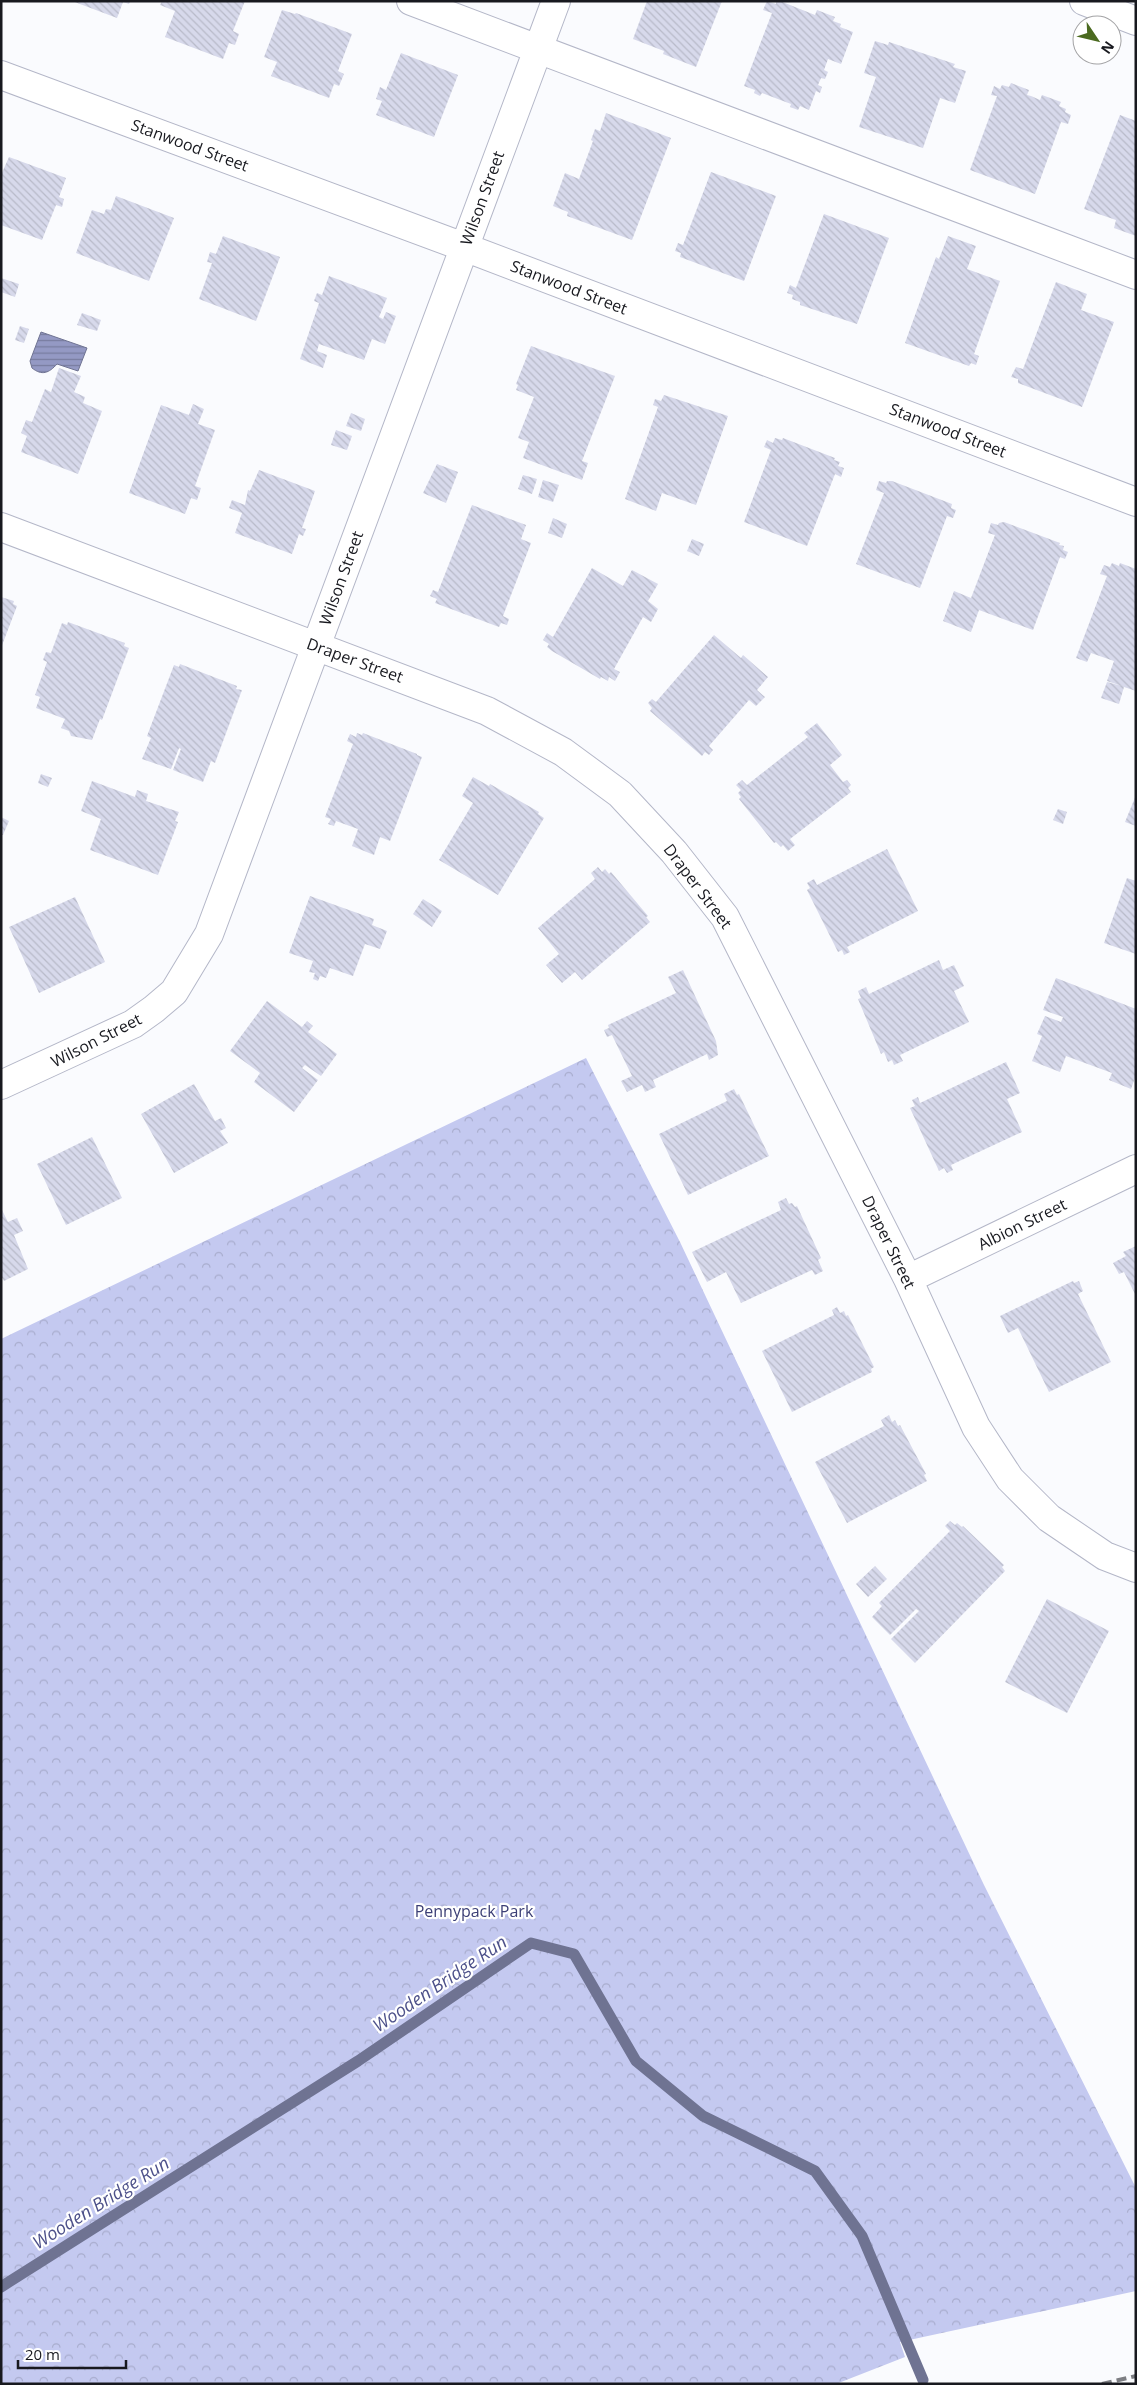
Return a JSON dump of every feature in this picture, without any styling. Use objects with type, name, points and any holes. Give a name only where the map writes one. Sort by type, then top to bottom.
[{"type":"street","points":[[411,1],[1136,275]]},
{"type":"street","name":"Wilson Street","points":[[1,1085],[132,1024],[174,992],[209,934],[556,1]]},
{"type":"street","points":[[1084,1],[1136,21]]},
{"type":"street","name":"Stanwood Street","points":[[1,75],[464,247],[1136,502]]},
{"type":"street","name":"Draper Street","points":[[1,528],[315,646],[368,664],[488,711],[563,752],[620,794],[674,852],[725,917],[908,1279],[976,1427],[1010,1479],[1049,1518],[1105,1556],[1136,1568]]},
{"type":"street","name":"Albion Street","points":[[908,1279],[1136,1169]]},
{"type":"green space","name":"Pennypack Park","points":[[586,1058],[680,1242],[984,1885],[1136,2188],[1136,2291],[900,2342],[905,2357],[836,2384],[1,2384],[1,1339]]},
{"type":"shaded area","points":[[41,332],[87,348],[78,371],[57,364],[51,370],[42,373],[32,368],[30,361]]},
{"type":"building","points":[[72,1],[130,1],[129,4],[123,2],[117,18]]},
{"type":"building","points":[[162,1],[245,1],[233,31],[239,34],[235,45],[229,43],[223,59],[165,37],[175,11],[160,5]]},
{"type":"building","points":[[647,1],[722,1],[696,67],[663,54],[664,51],[633,39]]},
{"type":"building","points":[[767,1],[776,4],[776,1],[780,1],[815,15],[817,10],[835,17],[833,21],[841,24],[840,27],[853,32],[841,64],[828,59],[824,70],[828,72],[825,79],[821,78],[818,85],[822,87],[820,93],[816,91],[809,110],[800,106],[798,110],[790,107],[791,104],[762,93],[760,96],[754,93],[755,90],[744,86],[772,13],[763,10]]},
{"type":"building","points":[[282,10],[296,13],[352,34],[338,71],[344,74],[339,86],[334,84],[329,98],[271,76],[277,62],[264,57]]},
{"type":"building","points":[[875,41],[888,45],[889,42],[955,64],[953,67],[966,71],[955,103],[940,98],[923,148],[859,127],[876,77],[864,73]]},
{"type":"building","points":[[401,53],[458,75],[434,137],[376,115],[382,101],[376,99],[380,87],[386,90]]},
{"type":"building","points":[[1011,83],[1029,90],[1027,95],[1040,100],[1042,95],[1061,102],[1059,106],[1066,109],[1065,112],[1071,115],[1068,124],[1061,122],[1035,194],[970,170],[997,96],[991,95],[994,86],[1000,89],[1002,85],[1009,87]]},
{"type":"building","points":[[606,113],[671,138],[632,240],[567,216],[568,212],[553,206],[565,173],[579,179],[593,141],[591,140],[595,129],[600,131]]},
{"type":"building","points":[[1120,115],[1136,121],[1136,236],[1114,228],[1116,220],[1084,209]]},
{"type":"building","points":[[9,157],[66,178],[59,197],[64,199],[62,207],[56,205],[42,240],[1,225],[1,175]]},
{"type":"building","points":[[711,172],[776,196],[744,281],[680,257],[681,253],[675,251],[678,243],[683,245]]},
{"type":"building","points":[[116,196],[174,218],[149,281],[76,253],[92,210],[104,214],[106,209],[111,210]]},
{"type":"building","points":[[824,214],[889,238],[857,324],[800,305],[800,302],[792,299],[793,295],[787,293],[790,285],[796,288]]},
{"type":"building","points":[[223,236],[280,257],[256,321],[199,299],[212,263],[207,262],[210,252],[216,254]]},
{"type":"building","points":[[948,236],[976,246],[967,269],[1000,281],[974,354],[979,356],[976,365],[971,363],[969,366],[905,343],[936,257],[939,259]]},
{"type":"building","points":[[329,276],[387,298],[379,317],[383,319],[386,312],[396,316],[385,344],[372,339],[364,360],[319,344],[317,351],[327,355],[323,368],[300,359],[319,303],[314,301],[317,293],[322,295]]},
{"type":"building","points":[[1,278],[19,284],[15,297],[1,292]]},
{"type":"building","points":[[1056,282],[1087,294],[1081,310],[1114,322],[1082,407],[1018,383],[1018,379],[1011,377],[1016,367],[1023,369]]},
{"type":"building","points":[[82,313],[101,320],[97,331],[77,325]]},
{"type":"building","points":[[20,326],[29,329],[24,343],[15,340]]},
{"type":"building","points":[[531,346],[615,376],[582,461],[588,463],[582,480],[523,458],[529,442],[518,438],[534,397],[516,390],[518,385],[516,384]]},
{"type":"building","points":[[59,368],[81,376],[74,392],[85,397],[83,403],[102,411],[78,474],[21,452],[27,436],[21,433],[26,420],[32,422],[45,389],[51,392]]},
{"type":"building","points":[[664,395],[728,416],[696,505],[662,493],[656,511],[625,499],[658,407],[653,405],[655,399],[661,401]]},
{"type":"building","points":[[193,404],[204,409],[198,424],[215,430],[195,486],[201,488],[197,500],[191,498],[185,514],[129,493],[161,405],[189,415]]},
{"type":"building","points":[[351,413],[365,419],[361,431],[346,426]]},
{"type":"building","points":[[336,430],[352,436],[347,450],[331,445]]},
{"type":"building","points":[[775,438],[782,440],[783,438],[835,458],[834,460],[840,462],[838,466],[844,468],[841,477],[835,474],[807,546],[744,522],[771,450],[764,447],[767,440],[773,443]]},
{"type":"building","points":[[437,464],[458,472],[446,503],[423,493]]},
{"type":"building","points":[[259,470],[315,491],[302,528],[306,529],[303,536],[299,534],[292,554],[235,533],[242,513],[229,508],[232,500],[245,505],[248,490],[250,491]]},
{"type":"building","points":[[523,475],[537,479],[532,494],[518,489]]},
{"type":"building","points":[[543,480],[559,485],[553,502],[538,497]]},
{"type":"building","points":[[879,481],[886,483],[887,481],[892,481],[952,504],[951,508],[956,510],[953,518],[947,516],[920,588],[856,564],[884,493],[876,490]]},
{"type":"building","points":[[472,505],[526,525],[521,539],[531,543],[503,616],[509,619],[507,625],[501,623],[499,627],[435,603],[437,599],[430,596],[433,590],[438,592]]},
{"type":"building","points":[[553,518],[567,524],[562,538],[548,533]]},
{"type":"building","points":[[1004,522],[1060,543],[1059,545],[1064,546],[1063,550],[1068,552],[1065,559],[1060,557],[1033,630],[979,610],[971,632],[943,621],[954,591],[971,598],[995,535],[988,533],[991,523],[998,525]]},
{"type":"building","points":[[692,539],[704,544],[699,556],[687,551]]},
{"type":"building","points":[[1112,563],[1119,566],[1120,563],[1136,569],[1136,691],[1124,687],[1119,704],[1101,698],[1107,682],[1122,686],[1107,681],[1114,661],[1091,653],[1087,662],[1076,658],[1107,576],[1100,574],[1104,565],[1110,567]]},
{"type":"building","points":[[592,568],[623,586],[632,570],[658,584],[648,601],[658,609],[651,622],[643,617],[614,669],[620,672],[615,681],[609,677],[608,681],[601,677],[600,679],[552,651],[547,647],[549,644],[543,640],[547,633],[553,637]]},
{"type":"building","points":[[1,597],[14,601],[13,604],[17,606],[1,648]]},
{"type":"building","points":[[68,622],[125,643],[124,646],[129,648],[102,720],[100,719],[92,740],[71,736],[69,731],[61,728],[65,719],[36,708],[40,697],[35,695],[47,662],[43,660],[46,652],[51,653],[62,623],[67,625]]},
{"type":"building","points":[[714,635],[741,658],[743,655],[768,677],[757,690],[765,697],[756,706],[749,700],[709,746],[713,750],[709,755],[705,752],[702,756],[650,711],[652,708],[648,703],[652,699],[656,702]]},
{"type":"building","points":[[180,664],[237,686],[236,689],[242,690],[215,763],[211,761],[203,782],[173,770],[181,749],[179,748],[171,769],[142,759],[151,738],[147,736],[174,665],[179,667]]},
{"type":"building","points":[[817,723],[842,755],[830,765],[843,782],[847,780],[851,785],[848,788],[851,792],[790,839],[795,845],[788,851],[783,845],[781,847],[776,842],[774,843],[739,799],[741,797],[738,793],[741,790],[736,785],[742,780],[747,785],[808,737],[804,733]]},
{"type":"building","points":[[357,733],[362,735],[363,733],[422,757],[390,841],[380,837],[374,855],[352,846],[358,829],[336,821],[334,826],[328,824],[331,819],[325,817],[353,744],[347,741],[350,734],[356,737]]},
{"type":"building","points":[[41,774],[52,778],[48,787],[38,783]]},
{"type":"building","points":[[473,777],[489,786],[490,784],[539,812],[538,814],[544,818],[498,895],[439,860],[473,803],[462,796]]},
{"type":"building","points":[[92,781],[135,797],[137,790],[148,794],[146,801],[179,812],[175,821],[178,822],[158,875],[90,850],[101,819],[81,811]]},
{"type":"building","points":[[1136,795],[1136,826],[1125,822]]},
{"type":"building","points":[[1058,809],[1067,812],[1063,824],[1053,820]]},
{"type":"building","points":[[1,817],[9,821],[3,835],[1,835]]},
{"type":"building","points":[[887,849],[918,911],[847,947],[850,952],[844,955],[842,950],[838,952],[807,890],[810,888],[807,883],[814,879],[817,885]]},
{"type":"building","points":[[598,867],[602,872],[605,869],[609,874],[611,872],[648,916],[646,917],[650,922],[582,980],[575,972],[562,983],[546,965],[559,954],[538,928],[595,879],[591,873]]},
{"type":"building","points":[[1127,878],[1136,881],[1136,954],[1104,943]]},
{"type":"building","points":[[310,896],[374,919],[372,925],[387,931],[380,949],[365,944],[353,976],[330,968],[326,978],[320,976],[318,981],[313,979],[315,973],[309,972],[313,961],[289,953]]},
{"type":"building","points":[[75,897],[105,962],[39,993],[9,927]]},
{"type":"building","points":[[423,899],[442,911],[432,927],[413,914]]},
{"type":"building","points":[[939,960],[943,970],[954,965],[964,986],[954,991],[969,1022],[900,1055],[903,1061],[894,1065],[892,1060],[888,1062],[884,1052],[881,1054],[858,999],[861,998],[858,991],[866,987],[869,994]]},
{"type":"building","points":[[683,970],[716,1041],[718,1055],[709,1060],[707,1054],[653,1080],[656,1087],[645,1092],[642,1085],[627,1092],[621,1081],[632,1076],[612,1035],[607,1037],[604,1030],[609,1028],[608,1025],[676,993],[668,977]]},
{"type":"building","points":[[1056,978],[1136,1009],[1136,1075],[1131,1089],[1109,1080],[1112,1073],[1066,1056],[1060,1072],[1032,1061],[1042,1036],[1037,1034],[1045,1016],[1061,1022],[1063,1017],[1043,1010]]},
{"type":"building","points":[[267,1001],[302,1027],[307,1021],[313,1026],[308,1032],[337,1054],[321,1076],[305,1065],[302,1068],[318,1080],[294,1112],[254,1082],[260,1073],[230,1051]]},
{"type":"building","points":[[1006,1062],[1020,1093],[1007,1099],[1022,1132],[951,1165],[953,1170],[947,1173],[944,1168],[939,1171],[910,1108],[915,1106],[912,1100],[918,1097],[920,1103]]},
{"type":"building","points":[[194,1084],[215,1121],[221,1118],[226,1128],[220,1131],[228,1143],[174,1173],[141,1114]]},
{"type":"building","points":[[734,1089],[737,1095],[739,1094],[769,1156],[688,1195],[659,1134],[727,1101],[724,1094]]},
{"type":"building","points":[[92,1137],[122,1198],[66,1225],[37,1164]]},
{"type":"building","points":[[786,1198],[789,1204],[792,1203],[795,1207],[797,1206],[821,1258],[818,1260],[823,1271],[815,1275],[812,1270],[741,1303],[726,1272],[707,1282],[692,1252],[781,1210],[778,1202]]},
{"type":"building","points":[[1,1208],[8,1222],[17,1218],[23,1231],[14,1235],[28,1269],[4,1281],[1,1276]]},
{"type":"building","points":[[1136,1246],[1136,1296],[1124,1272],[1119,1274],[1113,1263],[1126,1256],[1123,1252]]},
{"type":"building","points":[[1073,1281],[1074,1283],[1079,1281],[1083,1291],[1078,1294],[1111,1362],[1049,1392],[1018,1328],[1008,1333],[1000,1316]]},
{"type":"building","points":[[837,1307],[840,1313],[844,1311],[846,1316],[848,1315],[874,1367],[871,1369],[872,1372],[792,1412],[762,1351],[834,1315],[832,1310]]},
{"type":"building","points":[[889,1415],[892,1422],[895,1420],[898,1426],[900,1425],[926,1474],[924,1475],[927,1481],[847,1523],[815,1462],[884,1426],[881,1420]]},
{"type":"building","points":[[950,1521],[955,1525],[957,1523],[963,1526],[1004,1565],[1002,1567],[1005,1571],[915,1663],[891,1639],[919,1611],[916,1609],[890,1635],[872,1617],[882,1606],[879,1603],[950,1531],[945,1526]]},
{"type":"building","points":[[875,1566],[887,1579],[868,1597],[856,1584]]},
{"type":"building","points":[[1047,1599],[1109,1631],[1067,1713],[1005,1682]]},
{"type":"waterway","name":"Wooden Bridge Run","points":[[1,2287],[358,2061],[531,1943],[574,1954],[636,2061],[703,2116],[815,2171],[862,2236],[923,2380]]},
{"type":"railway","points":[[1102,2384],[1136,2376]]}]
